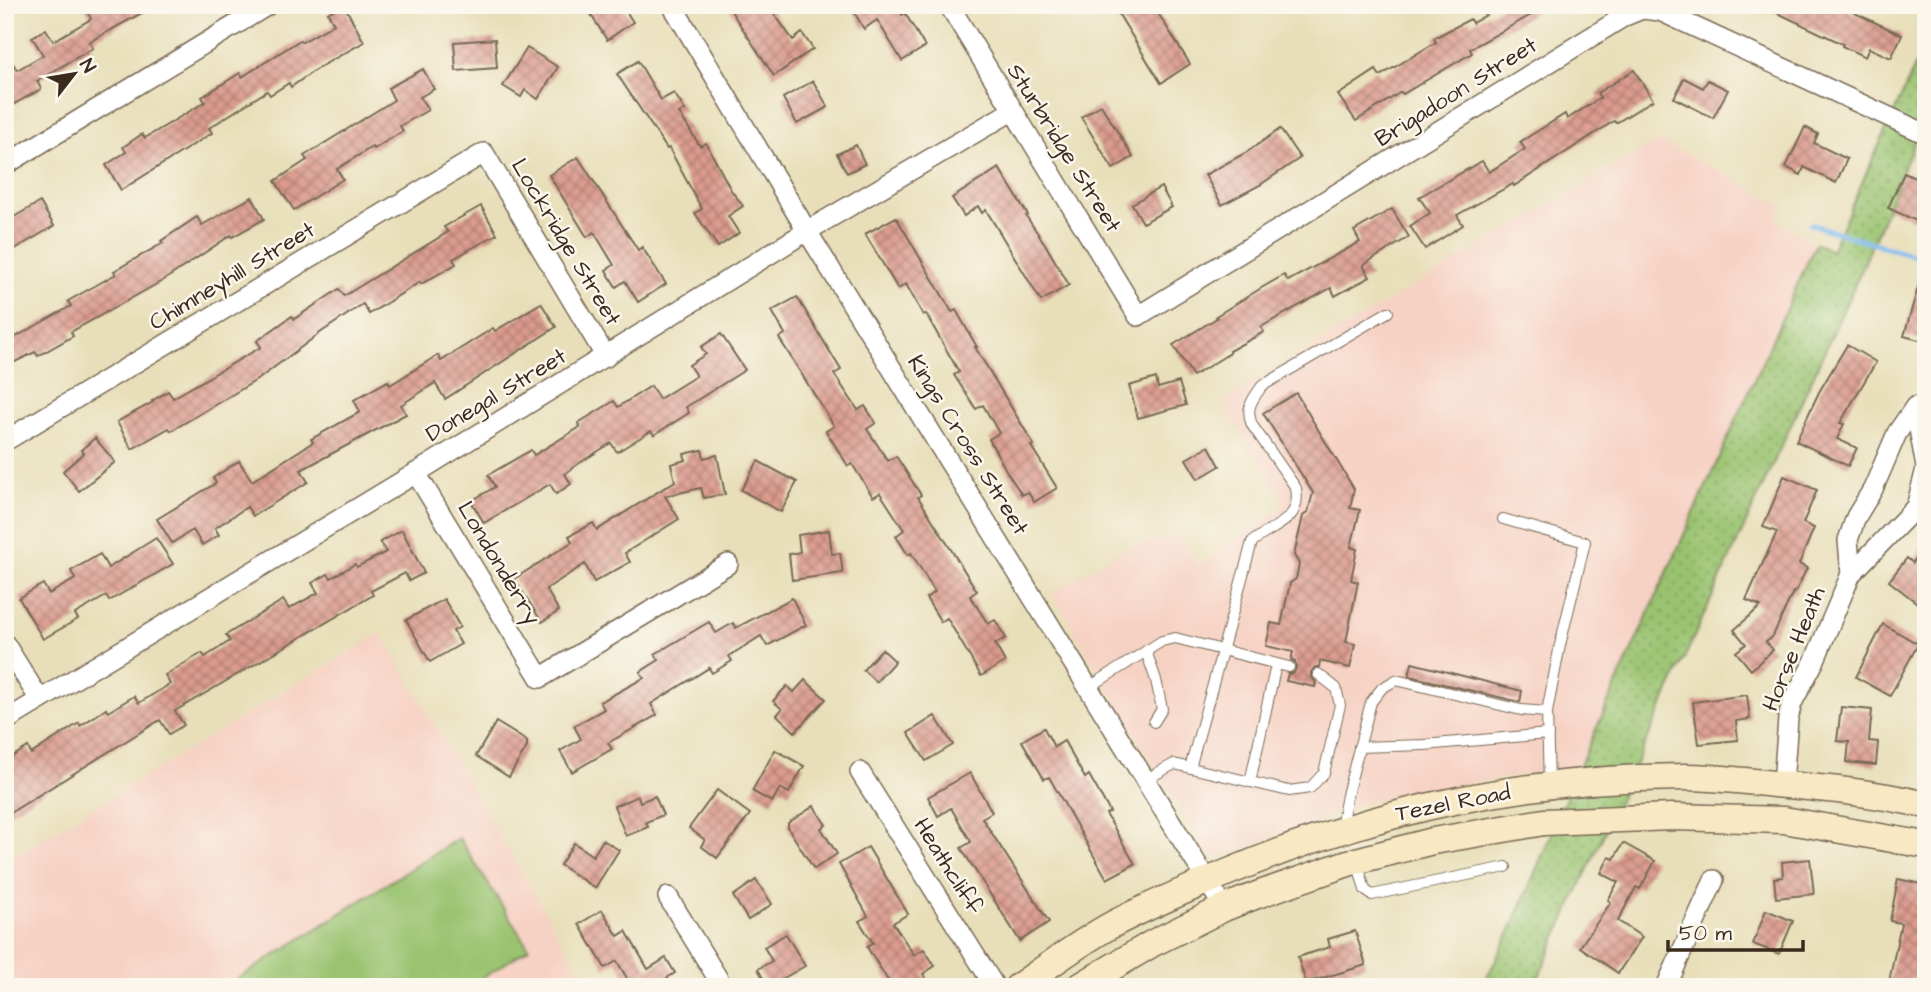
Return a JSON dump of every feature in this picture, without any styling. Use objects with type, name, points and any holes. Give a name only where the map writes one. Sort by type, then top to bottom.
[{"type":"main road","name":"Tezel Road","points":[[1017,987],[1105,929],[1149,906],[1274,853],[1409,810],[1492,793],[1549,786],[1686,777],[1846,790],[1926,805]]},
{"type":"main road","name":"Tezel Road","points":[[1079,987],[1153,943],[1224,908],[1357,861],[1433,841],[1544,822],[1672,817],[1784,820],[1926,845]]},
{"type":"street","points":[[5,165],[268,5]]},
{"type":"street","name":"Kings Cross Street","points":[[672,5],[807,231],[1224,908]]},
{"type":"street","name":"Sturbridge Street","points":[[949,5],[1138,316]]},
{"type":"street","name":"Brigadoon Street","points":[[1138,316],[1625,16],[1642,9],[1660,11],[1926,134]]},
{"type":"street","name":"Donegal Street","points":[[5,721],[606,357],[807,231],[1012,111]]},
{"type":"street","name":"Lockridge Street","points":[[484,153],[606,357]]},
{"type":"street","name":"Chimneyhill Street","points":[[5,441],[484,153]]},
{"type":"street","name":"Horse Heath","points":[[1783,785],[1788,719],[1793,703],[1814,662],[1851,574],[1916,507],[1926,468],[1915,407],[1897,433],[1873,489],[1856,517],[1849,540],[1851,574]]},
{"type":"street","name":"Londonderry","points":[[416,473],[540,678],[728,564]]},
{"type":"street","points":[[5,643],[40,700]]},
{"type":"street","name":"Heathcliff","points":[[860,772],[995,987]]},
{"type":"street","points":[[1666,987],[1714,880]]},
{"type":"street","points":[[668,897],[723,987]]},
{"type":"lane","points":[[1190,768],[1252,542],[1265,531],[1285,521],[1296,510],[1298,499],[1296,488],[1252,425],[1248,414],[1250,402],[1262,386],[1388,312]]},
{"type":"lane","points":[[1503,519],[1586,542],[1560,645],[1547,712],[1549,786]]},
{"type":"lane","points":[[1088,688],[1162,641],[1175,638],[1289,667]]},
{"type":"lane","points":[[1146,651],[1162,709],[1154,722]]},
{"type":"lane","points":[[1250,782],[1276,665]]},
{"type":"lane","points":[[1145,780],[1174,764],[1289,791],[1310,788],[1324,773],[1340,705],[1336,688],[1318,674]]},
{"type":"lane","points":[[1341,830],[1371,702],[1382,688],[1396,680],[1521,710],[1547,712]]},
{"type":"lane","points":[[1359,747],[1424,745],[1548,734]]},
{"type":"lane","points":[[1357,861],[1365,890],[1372,895],[1506,867]]},
{"type":"shaded area","points":[[1659,140],[1783,205],[1776,221],[1816,243],[1579,767],[1432,789],[1364,803],[1236,852],[1208,858],[1052,593],[1124,549],[1179,535],[1198,566],[1285,504],[1221,401]]},
{"type":"shaded area","points":[[381,633],[589,987],[5,987],[5,861]]},
{"type":"green space","points":[[1926,42],[1926,114],[1862,269],[1534,987],[1482,987],[1511,930],[1579,767],[1816,243],[1831,251]]},
{"type":"green space","points":[[459,838],[529,948],[468,987],[225,987]]},
{"type":"building","points":[[84,5],[156,5],[89,42],[93,48],[37,81],[41,89],[5,109],[5,50],[17,70],[43,55],[32,37],[46,29],[53,41],[91,19]]},
{"type":"building","points":[[342,5],[364,42],[291,87],[289,83],[270,95],[267,91],[209,128],[212,133],[121,190],[106,165],[126,152],[123,147],[142,134],[145,138],[205,102],[202,97],[240,73],[242,77],[300,40],[302,42],[334,24],[328,13]]},
{"type":"building","points":[[585,5],[622,5],[633,22],[607,40]]},
{"type":"building","points":[[727,5],[768,5],[793,40],[802,33],[813,49],[774,76]]},
{"type":"building","points":[[850,5],[900,5],[897,7],[902,15],[905,13],[925,47],[902,61],[877,20],[864,29]]},
{"type":"building","points":[[1113,5],[1153,5],[1190,64],[1161,83]]},
{"type":"building","points":[[1504,5],[1549,5],[1470,49],[1472,53],[1403,94],[1401,92],[1356,121],[1338,95],[1376,70],[1380,76],[1436,42],[1434,38],[1470,19],[1472,23]]},
{"type":"building","points":[[1761,5],[1838,5],[1902,35],[1891,58],[1869,48],[1865,57]]},
{"type":"building","points":[[495,39],[497,68],[456,71],[454,42]]},
{"type":"building","points":[[527,48],[558,67],[538,99],[525,90],[521,97],[503,86]]},
{"type":"building","points":[[638,61],[661,100],[674,93],[685,110],[679,113],[700,146],[706,143],[731,190],[743,206],[728,216],[739,233],[718,247],[695,213],[702,209],[669,148],[667,149],[617,74]]},
{"type":"building","points":[[423,69],[434,89],[420,97],[428,110],[400,126],[403,131],[337,169],[343,179],[294,210],[275,181],[307,160],[304,156],[394,100],[388,88]]},
{"type":"building","points":[[1634,70],[1653,100],[1616,123],[1614,121],[1514,186],[1513,184],[1457,215],[1463,225],[1425,249],[1410,226],[1430,213],[1419,197],[1482,161],[1489,172],[1525,149],[1520,142],[1565,114],[1567,119],[1600,98],[1597,93]]},
{"type":"building","points":[[1684,78],[1703,88],[1708,80],[1728,90],[1713,118],[1674,98]]},
{"type":"building","points":[[813,81],[828,107],[797,124],[783,98]]},
{"type":"building","points":[[1101,105],[1133,157],[1113,169],[1081,117]]},
{"type":"building","points":[[1805,127],[1818,134],[1814,143],[1847,159],[1836,183],[1804,167],[1801,175],[1786,167]]},
{"type":"building","points":[[1280,129],[1300,158],[1260,185],[1222,205],[1205,175],[1247,152]]},
{"type":"building","points":[[856,145],[865,164],[847,173],[837,154]]},
{"type":"building","points":[[578,157],[638,250],[642,247],[666,284],[638,302],[625,281],[616,287],[606,270],[614,265],[594,232],[587,237],[549,175]]},
{"type":"building","points":[[999,168],[1069,285],[1041,301],[986,210],[982,213],[978,206],[964,216],[952,198]]},
{"type":"building","points":[[1904,173],[1926,183],[1926,213],[1921,223],[1888,208]]},
{"type":"building","points":[[1161,187],[1172,207],[1143,223],[1132,204]]},
{"type":"building","points":[[252,197],[264,219],[232,237],[231,235],[164,280],[71,332],[73,336],[38,356],[35,352],[5,367],[5,343],[71,306],[68,301],[116,274],[114,271],[163,243],[161,241],[197,217],[202,225]]},
{"type":"building","points":[[40,202],[54,226],[15,249],[5,232],[5,222]]},
{"type":"building","points":[[481,206],[497,234],[453,259],[456,264],[421,284],[420,282],[369,314],[363,304],[260,378],[171,431],[169,428],[132,449],[117,422],[168,391],[173,398],[261,347],[257,341],[292,316],[294,319],[339,289],[344,296],[448,232],[444,227]]},
{"type":"building","points":[[1392,209],[1409,237],[1363,265],[1370,277],[1335,296],[1331,288],[1261,327],[1264,332],[1229,351],[1230,353],[1193,376],[1173,345],[1284,275],[1288,281],[1360,242],[1354,231]]},
{"type":"building","points":[[896,217],[952,312],[956,310],[1057,488],[1034,502],[1028,492],[1022,495],[1007,472],[989,439],[999,433],[983,405],[976,409],[954,375],[959,372],[926,314],[923,315],[906,284],[898,289],[865,234]]},
{"type":"building","points":[[1922,273],[1926,274],[1926,342],[1904,336]]},
{"type":"building","points":[[797,297],[841,370],[834,374],[858,410],[865,406],[876,423],[867,429],[888,461],[896,456],[921,495],[918,497],[977,591],[970,596],[988,624],[995,620],[1006,638],[995,644],[1005,662],[981,676],[947,618],[941,622],[926,598],[935,592],[911,553],[908,555],[896,536],[904,530],[880,493],[873,497],[852,464],[848,466],[826,431],[834,426],[779,338],[785,334],[772,311]]},
{"type":"building","points":[[541,303],[556,327],[445,399],[435,383],[401,405],[406,414],[301,470],[308,482],[253,516],[247,507],[215,528],[219,535],[202,545],[193,530],[172,543],[157,519],[216,483],[213,478],[239,461],[252,481],[313,442],[311,439],[360,412],[354,400],[388,381],[390,385],[438,355],[441,361],[493,328],[495,331]]},
{"type":"building","points":[[721,334],[745,370],[686,407],[689,413],[654,435],[651,431],[617,452],[611,443],[575,466],[565,474],[571,484],[556,494],[550,484],[484,523],[471,501],[495,487],[488,475],[531,450],[534,455],[580,427],[578,423],[614,401],[618,407],[651,386],[659,399],[696,376],[689,365],[706,354],[701,347]]},
{"type":"building","points":[[1847,345],[1876,362],[1840,423],[1844,424],[1837,439],[1857,448],[1848,466],[1796,441],[1819,392]]},
{"type":"building","points":[[1156,378],[1158,388],[1179,382],[1186,405],[1138,418],[1129,386]]},
{"type":"building","points":[[1296,393],[1354,489],[1350,508],[1360,510],[1351,547],[1357,549],[1351,580],[1358,582],[1346,642],[1355,644],[1350,668],[1320,661],[1319,667],[1315,667],[1311,672],[1311,677],[1316,682],[1315,687],[1286,681],[1288,674],[1294,673],[1296,668],[1295,662],[1291,660],[1293,652],[1266,646],[1271,623],[1281,625],[1290,583],[1296,579],[1299,564],[1294,555],[1303,516],[1308,512],[1313,493],[1263,413]]},
{"type":"building","points":[[95,438],[115,462],[79,491],[63,471],[84,453],[81,450]]},
{"type":"building","points":[[1209,446],[1220,466],[1198,479],[1186,459]]},
{"type":"building","points":[[702,450],[704,458],[717,455],[725,494],[704,498],[701,488],[665,496],[679,519],[625,553],[630,562],[594,582],[585,564],[546,589],[559,611],[542,622],[514,579],[572,542],[569,536],[593,523],[597,530],[675,481],[671,464],[686,460],[684,454]]},
{"type":"building","points":[[758,461],[797,482],[781,512],[741,490]]},
{"type":"building","points":[[1784,476],[1817,490],[1803,523],[1814,528],[1799,564],[1807,568],[1773,636],[1766,642],[1773,650],[1751,670],[1736,652],[1746,644],[1734,630],[1761,606],[1746,600],[1777,532],[1763,527]]},
{"type":"building","points":[[402,530],[424,573],[409,581],[405,573],[371,591],[373,595],[175,711],[184,725],[169,734],[160,720],[5,816],[5,761],[28,747],[31,754],[79,723],[80,726],[106,709],[108,712],[134,696],[139,703],[170,684],[165,675],[202,653],[205,657],[230,641],[226,635],[283,600],[289,609],[318,593],[312,583],[328,574],[331,578],[355,564],[357,567],[386,552],[380,542]]},
{"type":"building","points":[[829,530],[832,554],[840,553],[843,573],[792,580],[789,554],[800,552],[798,535]]},
{"type":"building","points":[[156,538],[173,564],[109,601],[106,596],[75,614],[78,619],[43,639],[19,598],[43,584],[49,594],[75,579],[71,571],[100,554],[108,568]]},
{"type":"building","points":[[1926,539],[1926,610],[1889,581],[1907,558],[1913,563]]},
{"type":"building","points":[[792,598],[806,625],[767,646],[761,636],[729,656],[732,661],[712,673],[709,668],[651,704],[657,715],[608,743],[612,749],[572,772],[560,751],[581,739],[574,726],[604,709],[600,702],[644,678],[640,672],[659,660],[655,654],[709,622],[716,633],[733,623],[736,628]]},
{"type":"building","points":[[444,599],[460,627],[453,631],[461,644],[430,662],[406,620]]},
{"type":"building","points":[[1883,624],[1918,644],[1890,696],[1856,677]]},
{"type":"building","points":[[882,649],[895,661],[876,682],[863,670]]},
{"type":"building","points":[[1412,663],[1522,691],[1520,702],[1409,676]]},
{"type":"building","points":[[805,680],[826,699],[795,732],[777,715],[782,709],[773,701],[787,686],[794,692]]},
{"type":"building","points":[[1747,695],[1750,719],[1736,721],[1738,740],[1699,744],[1693,702]]},
{"type":"building","points":[[1841,707],[1872,710],[1869,741],[1878,742],[1876,765],[1847,762],[1849,742],[1837,741]]},
{"type":"building","points":[[935,716],[953,745],[926,761],[908,733]]},
{"type":"building","points":[[496,722],[527,741],[527,747],[509,777],[476,756]]},
{"type":"building","points":[[1044,728],[1054,747],[1064,741],[1085,778],[1089,775],[1110,812],[1106,814],[1135,864],[1107,879],[1049,777],[1044,779],[1022,741]]},
{"type":"building","points":[[775,750],[804,766],[789,793],[780,788],[772,802],[752,791]]},
{"type":"building","points":[[970,773],[992,812],[982,818],[1049,922],[1020,941],[961,848],[971,842],[951,808],[938,816],[928,797]]},
{"type":"building","points":[[717,790],[750,814],[717,858],[701,846],[705,840],[689,828]]},
{"type":"building","points":[[638,796],[640,802],[655,796],[663,815],[646,822],[648,827],[626,836],[614,806]]},
{"type":"building","points":[[814,806],[826,825],[821,828],[837,854],[814,869],[788,828],[788,823]]},
{"type":"building","points":[[603,840],[619,850],[595,888],[560,865],[574,843],[593,856]]},
{"type":"building","points":[[1623,843],[1655,861],[1640,889],[1636,887],[1618,921],[1642,937],[1618,973],[1580,947],[1611,902],[1608,900],[1618,882],[1601,873],[1609,857],[1614,859]]},
{"type":"building","points":[[868,847],[908,914],[893,923],[914,955],[924,949],[935,966],[923,974],[931,987],[892,987],[867,947],[873,943],[859,921],[868,916],[839,864]]},
{"type":"building","points":[[1810,859],[1814,894],[1776,898],[1774,878],[1783,877],[1782,862]]},
{"type":"building","points":[[1898,879],[1926,885],[1926,987],[1888,987],[1901,923],[1890,921]]},
{"type":"building","points":[[756,880],[772,904],[748,920],[733,896]]},
{"type":"building","points":[[602,910],[618,936],[626,931],[648,969],[666,958],[675,973],[667,978],[673,987],[632,987],[617,961],[605,968],[579,924]]},
{"type":"building","points":[[1766,910],[1793,921],[1779,954],[1753,944]]},
{"type":"building","points":[[1355,931],[1366,965],[1306,983],[1298,957],[1330,947],[1328,939]]},
{"type":"building","points":[[786,934],[805,966],[768,987],[758,969],[772,961],[764,947]]},
{"type":"waterway","points":[[1810,224],[1926,259]]}]
